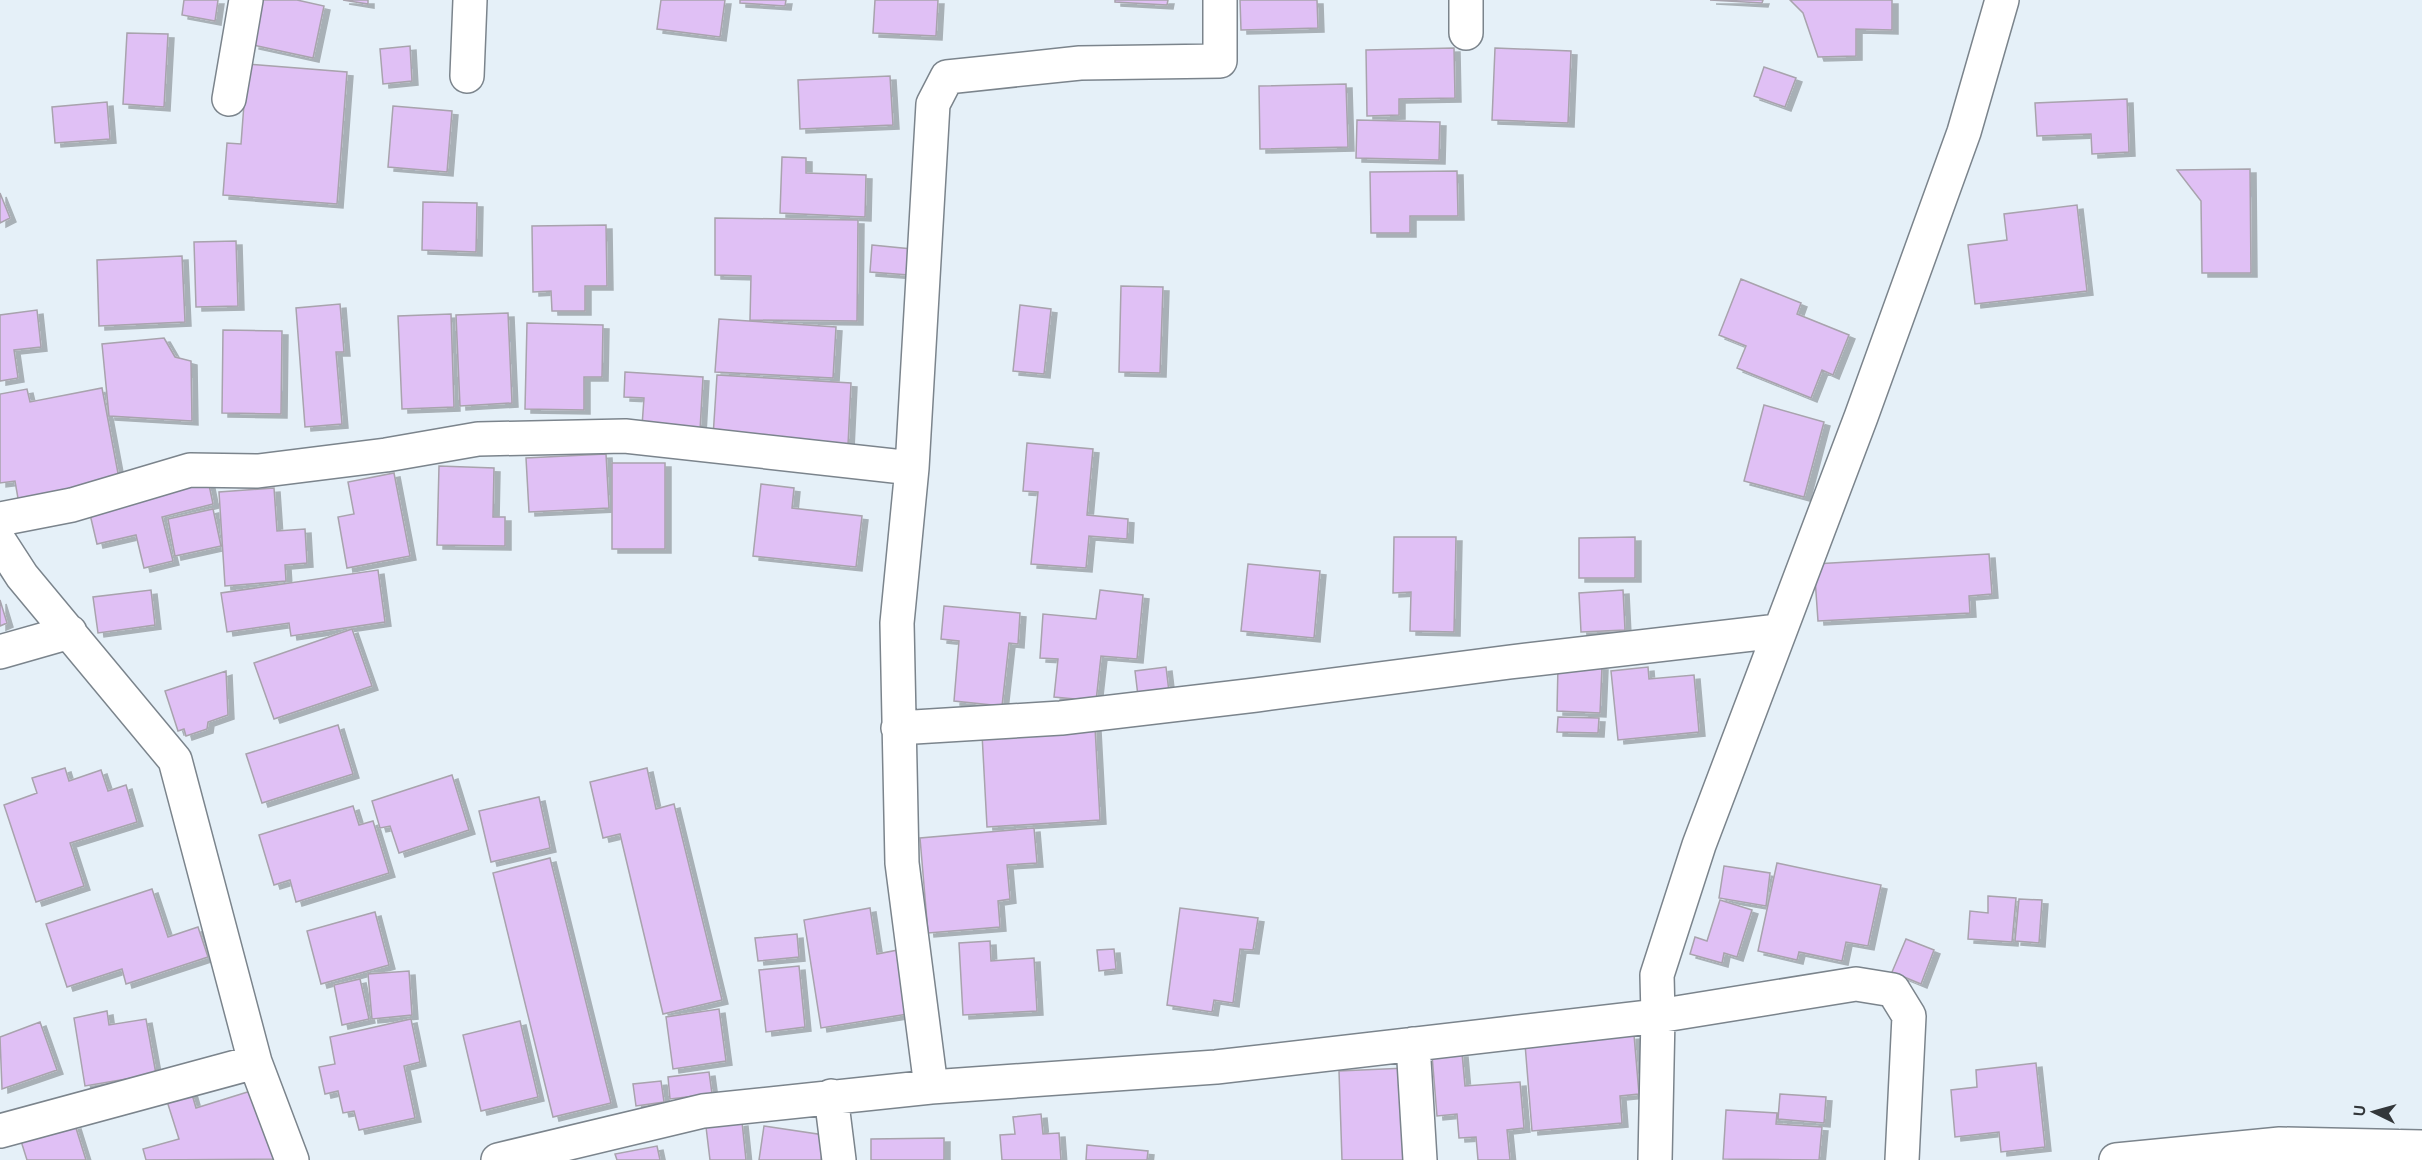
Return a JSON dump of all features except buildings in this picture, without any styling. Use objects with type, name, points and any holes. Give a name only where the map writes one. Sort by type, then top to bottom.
[{"type":"street","points":[[229,99],[246,0]]},
{"type":"street","points":[[467,76],[470,0]]},
{"type":"street","points":[[931,1087],[902,863],[897,623],[912,468],[933,104],[947,77],[1080,63],[1220,61],[1220,0]]},
{"type":"street","points":[[1466,0],[1466,33]]},
{"type":"street","points":[[1655,1160],[1659,1016],[1657,975],[1699,845],[1778,631],[1861,417],[1964,132],[2002,0]]},
{"type":"street","points":[[0,519],[72,505],[190,470],[258,471],[478,439],[625,436],[912,468]]},
{"type":"street","points":[[0,542],[22,576],[175,760],[255,1062],[292,1160]]},
{"type":"street","points":[[898,728],[1061,718],[1778,631]]},
{"type":"street","points":[[0,652],[70,632]]},
{"type":"street","points":[[498,1160],[703,1111],[931,1087],[1216,1067],[1659,1016],[1856,984],[1893,990],[1909,1016],[1902,1160]]},
{"type":"street","points":[[1413,1044],[1420,1160]]},
{"type":"street","points":[[0,1131],[255,1062]]},
{"type":"street","points":[[831,1096],[840,1160]]},
{"type":"street","points":[[2116,1160],[2280,1144],[2422,1147]]}]
